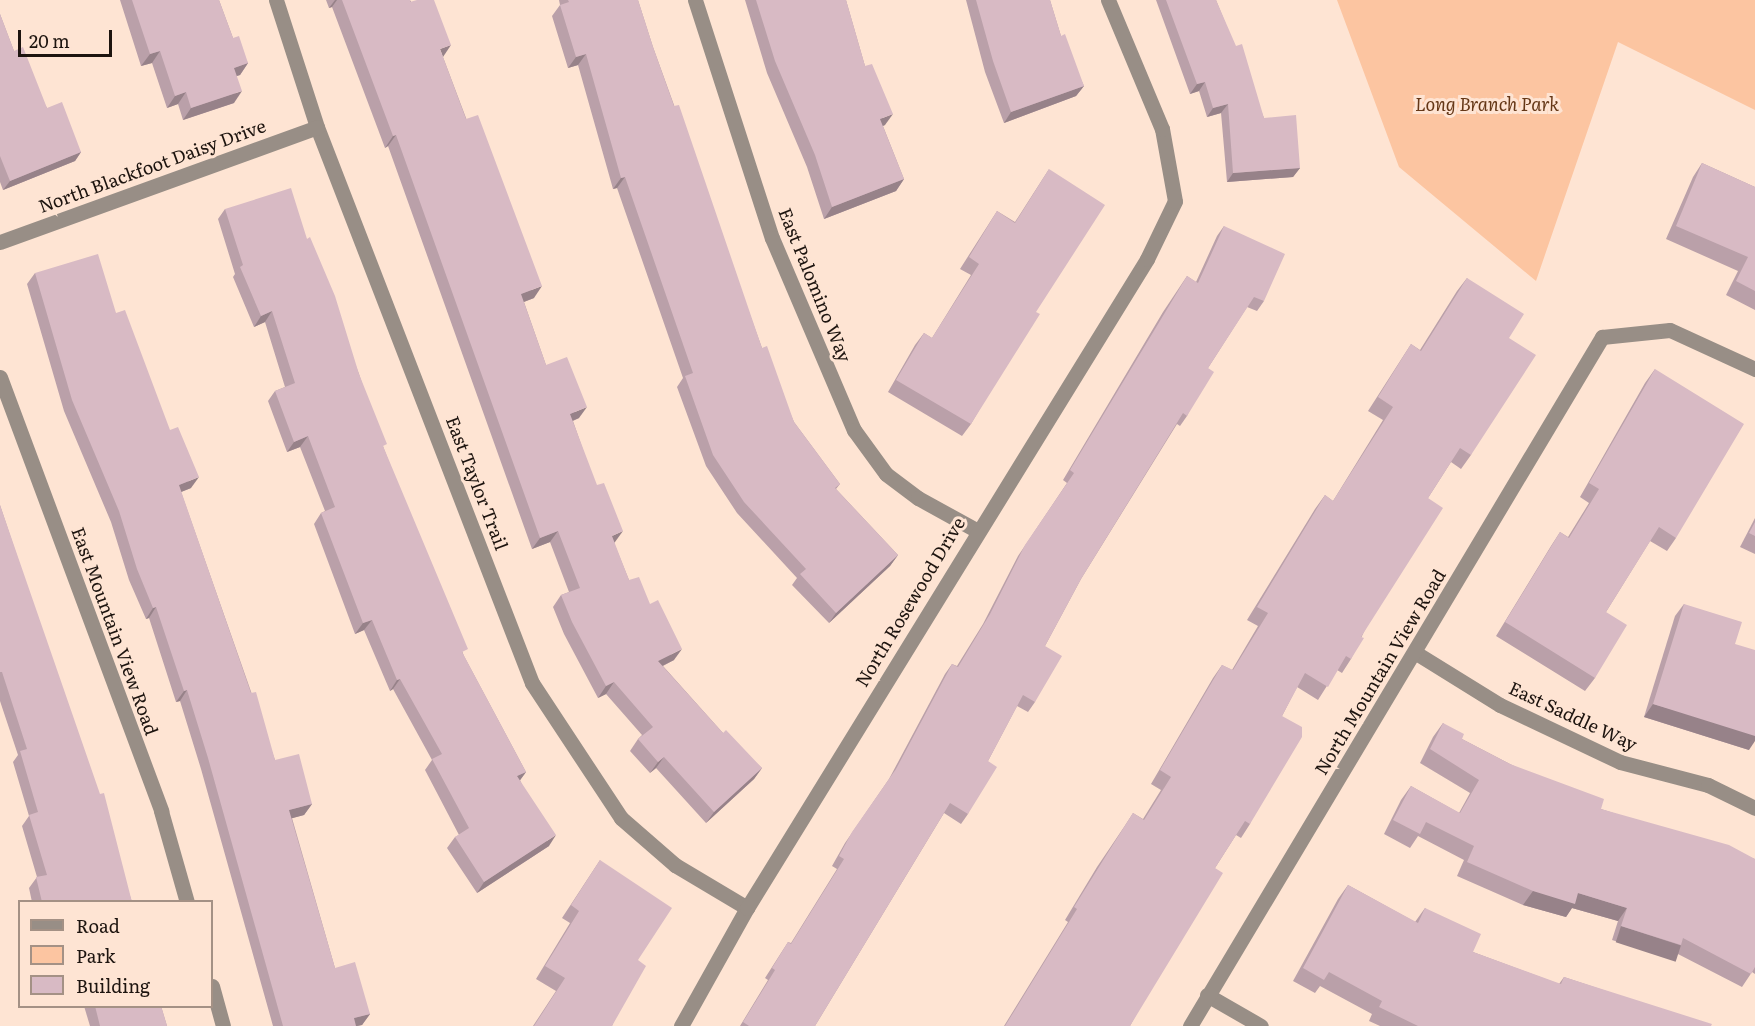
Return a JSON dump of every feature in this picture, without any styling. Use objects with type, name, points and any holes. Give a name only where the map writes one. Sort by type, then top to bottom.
[{"type":"street","name":"East Taylor Trail","points":[[276,0],[317,127],[532,683],[621,818],[675,865],[747,908]]},
{"type":"street","name":"East Palomino Way","points":[[695,0],[772,238],[854,430],[886,474],[918,498],[976,530]]},
{"type":"street","name":"North Rosewood Drive","points":[[681,1026],[747,908],[976,530],[1147,259],[1175,201],[1162,129],[1108,0]]},
{"type":"street","name":"North Blackfoot Daisy Drive","points":[[0,242],[317,127]]},
{"type":"street","name":"North Mountain View Road","points":[[1190,1026],[1416,653],[1602,337],[1670,330],[1755,369]]},
{"type":"street","name":"East Mountain View Road","points":[[0,377],[161,811],[186,900]]},
{"type":"street","name":"East Saddle Way","points":[[1416,653],[1500,705],[1620,762],[1708,785],[1755,808]]},
{"type":"street","points":[[213,990],[223,1026]]},
{"type":"street","points":[[1207,995],[1261,1026]]},
{"type":"green space","name":"Long Branch Park","points":[[1337,0],[1755,0],[1755,110],[1618,42],[1536,281],[1399,167]]},
{"type":"building","points":[[132,0],[219,0],[233,38],[239,36],[248,63],[234,68],[242,91],[191,108],[186,92],[175,96],[160,51],[150,54]]},
{"type":"building","points":[[342,0],[410,0],[410,2],[434,0],[451,45],[440,49],[466,119],[478,115],[542,286],[521,294],[546,365],[567,357],[587,407],[570,414],[597,485],[604,483],[623,531],[612,536],[629,580],[639,577],[650,604],[658,600],[682,649],[658,661],[723,733],[726,730],[762,768],[714,812],[664,757],[658,762],[638,739],[653,727],[614,682],[606,686],[572,622],[561,595],[580,588],[558,531],[540,538],[396,135],[393,136]]},
{"type":"building","points":[[568,0],[638,0],[674,106],[679,105],[762,348],[767,346],[794,422],[840,484],[835,488],[898,555],[836,613],[800,574],[806,569],[744,502],[713,455],[685,376],[693,373],[625,177],[621,178],[586,54],[576,57],[560,5],[569,2]]},
{"type":"building","points":[[756,0],[846,0],[865,66],[872,64],[893,114],[880,119],[904,179],[832,207],[815,155],[775,61]]},
{"type":"building","points":[[976,0],[1050,0],[1061,36],[1065,34],[1084,86],[1011,112],[993,61]]},
{"type":"building","points":[[1166,0],[1216,0],[1236,46],[1242,44],[1264,118],[1296,115],[1300,168],[1233,173],[1228,104],[1213,108],[1205,82],[1197,84]]},
{"type":"building","points":[[0,14],[14,51],[23,47],[47,108],[62,102],[81,152],[10,181],[0,156]]},
{"type":"building","points":[[1702,163],[1755,187],[1755,291],[1736,281],[1748,257],[1676,226]]},
{"type":"building","points":[[1049,169],[1105,205],[1036,312],[1040,314],[971,424],[896,380],[924,333],[932,338],[979,264],[969,257],[997,211],[1015,223]]},
{"type":"building","points":[[291,188],[307,239],[310,237],[335,296],[359,374],[387,444],[383,446],[468,649],[462,652],[526,772],[517,776],[556,835],[484,882],[455,837],[469,828],[432,759],[442,754],[400,679],[397,680],[372,620],[363,623],[321,513],[335,507],[308,436],[294,442],[275,391],[295,383],[272,311],[261,316],[240,267],[243,265],[225,209]]},
{"type":"building","points":[[1224,226],[1285,254],[1264,301],[1254,297],[1208,368],[1214,372],[1187,416],[1183,413],[1081,579],[1045,646],[1062,656],[1035,702],[1023,695],[988,761],[997,767],[968,814],[950,803],[815,1026],[749,1026],[743,1022],[775,970],[772,968],[788,942],[791,944],[844,859],[839,856],[852,832],[896,769],[952,664],[958,667],[990,614],[1025,545],[1074,473],[1070,470],[1187,276],[1198,283]]},
{"type":"building","points":[[98,254],[116,313],[125,310],[170,430],[178,427],[199,477],[179,485],[251,693],[256,692],[275,760],[299,754],[312,804],[289,810],[335,968],[355,962],[370,1014],[354,1018],[356,1026],[283,1026],[187,690],[184,691],[156,607],[153,608],[137,569],[119,511],[72,400],[35,273]]},
{"type":"building","points":[[1467,278],[1524,314],[1509,338],[1536,355],[1471,455],[1460,448],[1428,498],[1443,508],[1361,637],[1364,638],[1351,659],[1346,656],[1328,687],[1305,673],[1282,716],[1302,727],[1302,737],[1250,824],[1245,821],[1215,868],[1223,873],[1130,1026],[1005,1026],[1077,909],[1074,907],[1133,813],[1144,820],[1171,777],[1160,770],[1222,665],[1233,670],[1268,613],[1257,607],[1325,495],[1333,501],[1393,407],[1378,397],[1411,344],[1421,351]]},
{"type":"building","points":[[1655,369],[1744,424],[1676,538],[1659,527],[1606,612],[1627,625],[1595,678],[1505,622],[1560,532],[1569,538],[1599,489],[1589,483]]},
{"type":"building","points":[[0,505],[100,794],[104,793],[131,900],[42,900],[36,877],[47,875],[29,815],[38,812],[20,751],[27,749],[2,672],[0,672]]},
{"type":"building","points":[[1755,522],[1755,536],[1749,533]]},
{"type":"building","points":[[1684,604],[1742,622],[1735,644],[1755,650],[1755,736],[1653,704]]},
{"type":"building","points":[[1443,723],[1464,734],[1462,739],[1510,764],[1604,799],[1601,809],[1729,845],[1755,859],[1755,967],[1751,974],[1683,938],[1681,945],[1621,926],[1627,908],[1578,893],[1575,904],[1533,891],[1467,862],[1474,846],[1426,822],[1420,834],[1393,820],[1411,786],[1460,813],[1479,780],[1430,749]]},
{"type":"building","points":[[600,860],[672,908],[638,960],[646,966],[612,1026],[534,1026],[565,978],[545,966],[579,911],[571,905]]},
{"type":"building","points":[[1348,885],[1418,923],[1425,908],[1481,934],[1473,952],[1561,984],[1564,977],[1712,1024],[1711,1026],[1418,1026],[1379,1007],[1382,1001],[1329,972],[1324,980],[1303,968]]},
{"type":"building","points":[[96,1008],[162,1008],[167,1026],[100,1026]]}]
